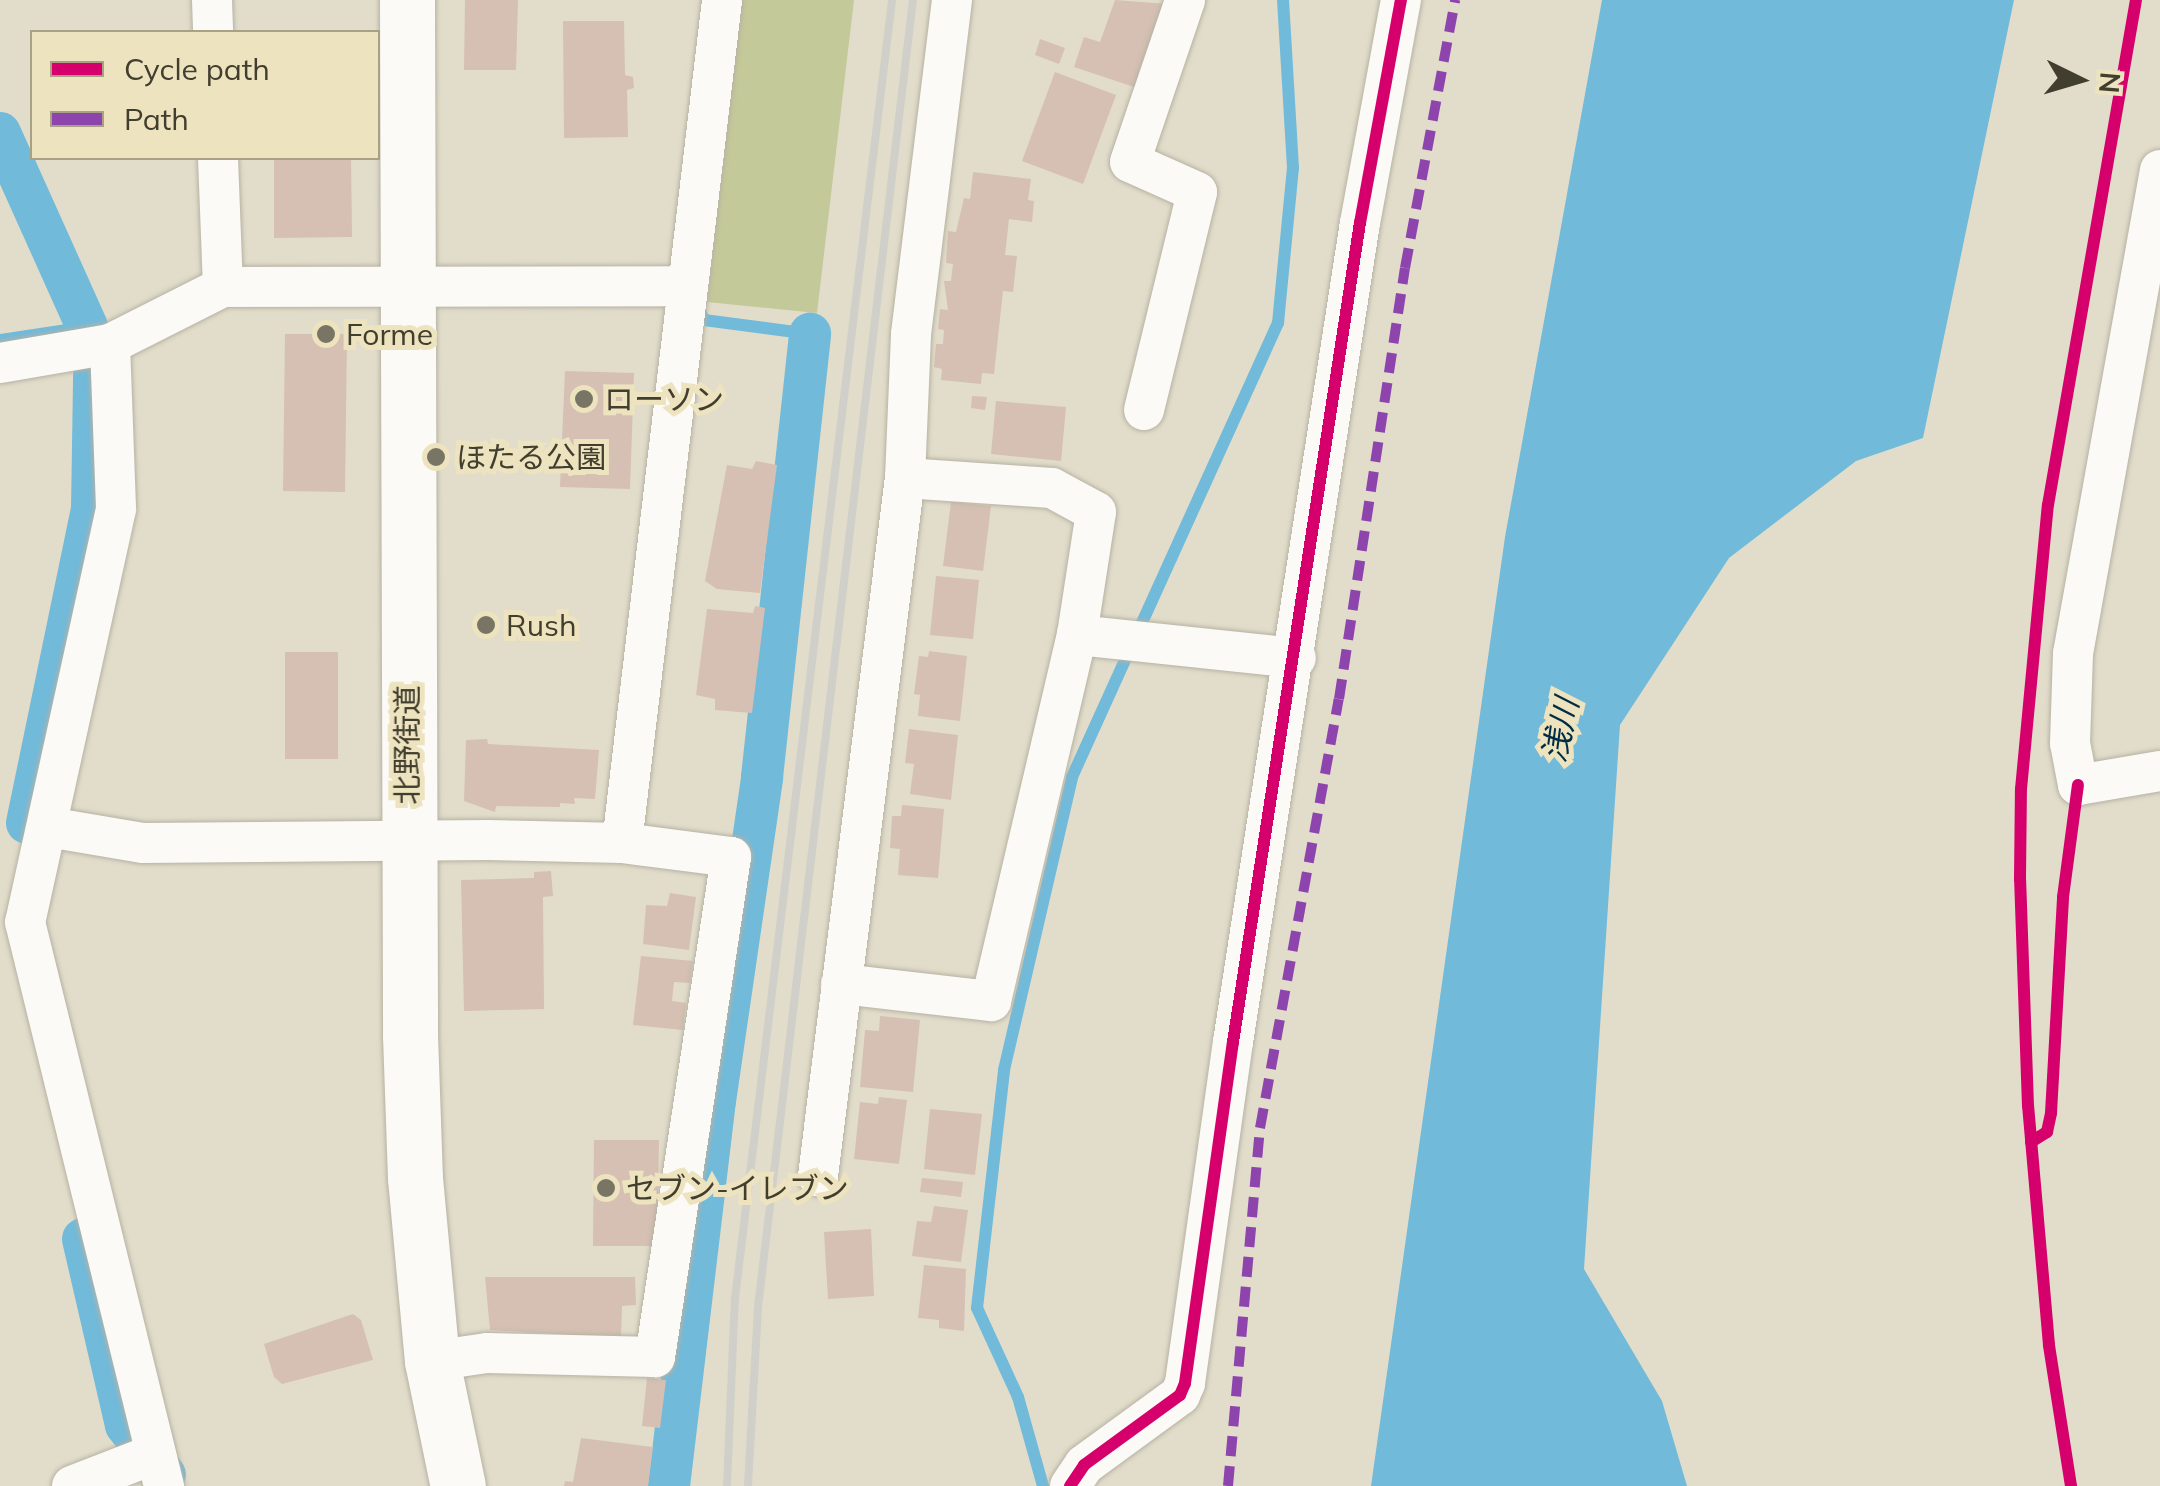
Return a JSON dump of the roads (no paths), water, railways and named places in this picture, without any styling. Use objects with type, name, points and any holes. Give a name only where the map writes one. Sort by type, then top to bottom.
[{"type":"main road","name":"北野街道","points":[[407,0],[410,284],[406,842],[415,1178],[432,1361],[458,1486]]},
{"type":"street","points":[[212,0],[213,30]]},
{"type":"street","points":[[622,843],[722,0]]},
{"type":"street","points":[[818,1176],[905,478],[911,334],[952,0]]},
{"type":"street","points":[[1144,410],[1198,192],[1130,162],[1185,0]]},
{"type":"street","points":[[1070,1486],[1084,1466],[1180,1395],[1185,1382],[1232,1042],[1296,658],[1357,241],[1401,0]]},
{"type":"street","points":[[218,160],[223,287]]},
{"type":"street","points":[[2160,170],[2149,284],[2074,653],[2070,743],[2078,785],[2160,772]]},
{"type":"street","points":[[0,363],[110,344],[223,287],[688,286]]},
{"type":"street","points":[[72,1486],[159,1470],[25,922],[116,509],[110,344]]},
{"type":"street","points":[[842,984],[991,1001],[1076,635],[1096,512],[1052,488],[905,478]]},
{"type":"street","points":[[1076,635],[1296,658]]},
{"type":"street","points":[[48,827],[143,844],[622,843],[731,858],[656,1358],[487,1353],[432,1361]]},
{"type":"water","name":"浅川","points":[[1602,0],[2014,0],[1923,438],[1856,461],[1729,558],[1620,725],[1584,1269],[1662,1401],[1687,1486],[1371,1486],[1505,537]]},
{"type":"waterway","points":[[1043,1486],[1018,1397],[977,1308],[1004,1070],[1072,777],[1278,323],[1293,168],[1283,0]]},
{"type":"waterway","points":[[0,133],[87,327]]},
{"type":"waterway","points":[[697,306],[704,320],[810,334]]},
{"type":"waterway","points":[[0,340],[87,327]]},
{"type":"waterway","points":[[669,1486],[715,1101],[762,777],[810,334]]},
{"type":"waterway","points":[[27,823],[92,509],[94,375]]},
{"type":"waterway","points":[[83,1239],[126,1425],[165,1475]]},
{"type":"railway","points":[[727,1486],[735,1298],[892,0]]},
{"type":"railway","points":[[748,1486],[758,1307],[913,0]]},
{"type":"place","name":"Forme","points":[[326,334]]},
{"type":"place","name":"ローソン","points":[[584,399]]},
{"type":"place","name":"ほたる公園","points":[[436,457]]},
{"type":"place","name":"Rush","points":[[486,625]]},
{"type":"place","name":"セブン-イレブン","points":[[606,1188]]}]
